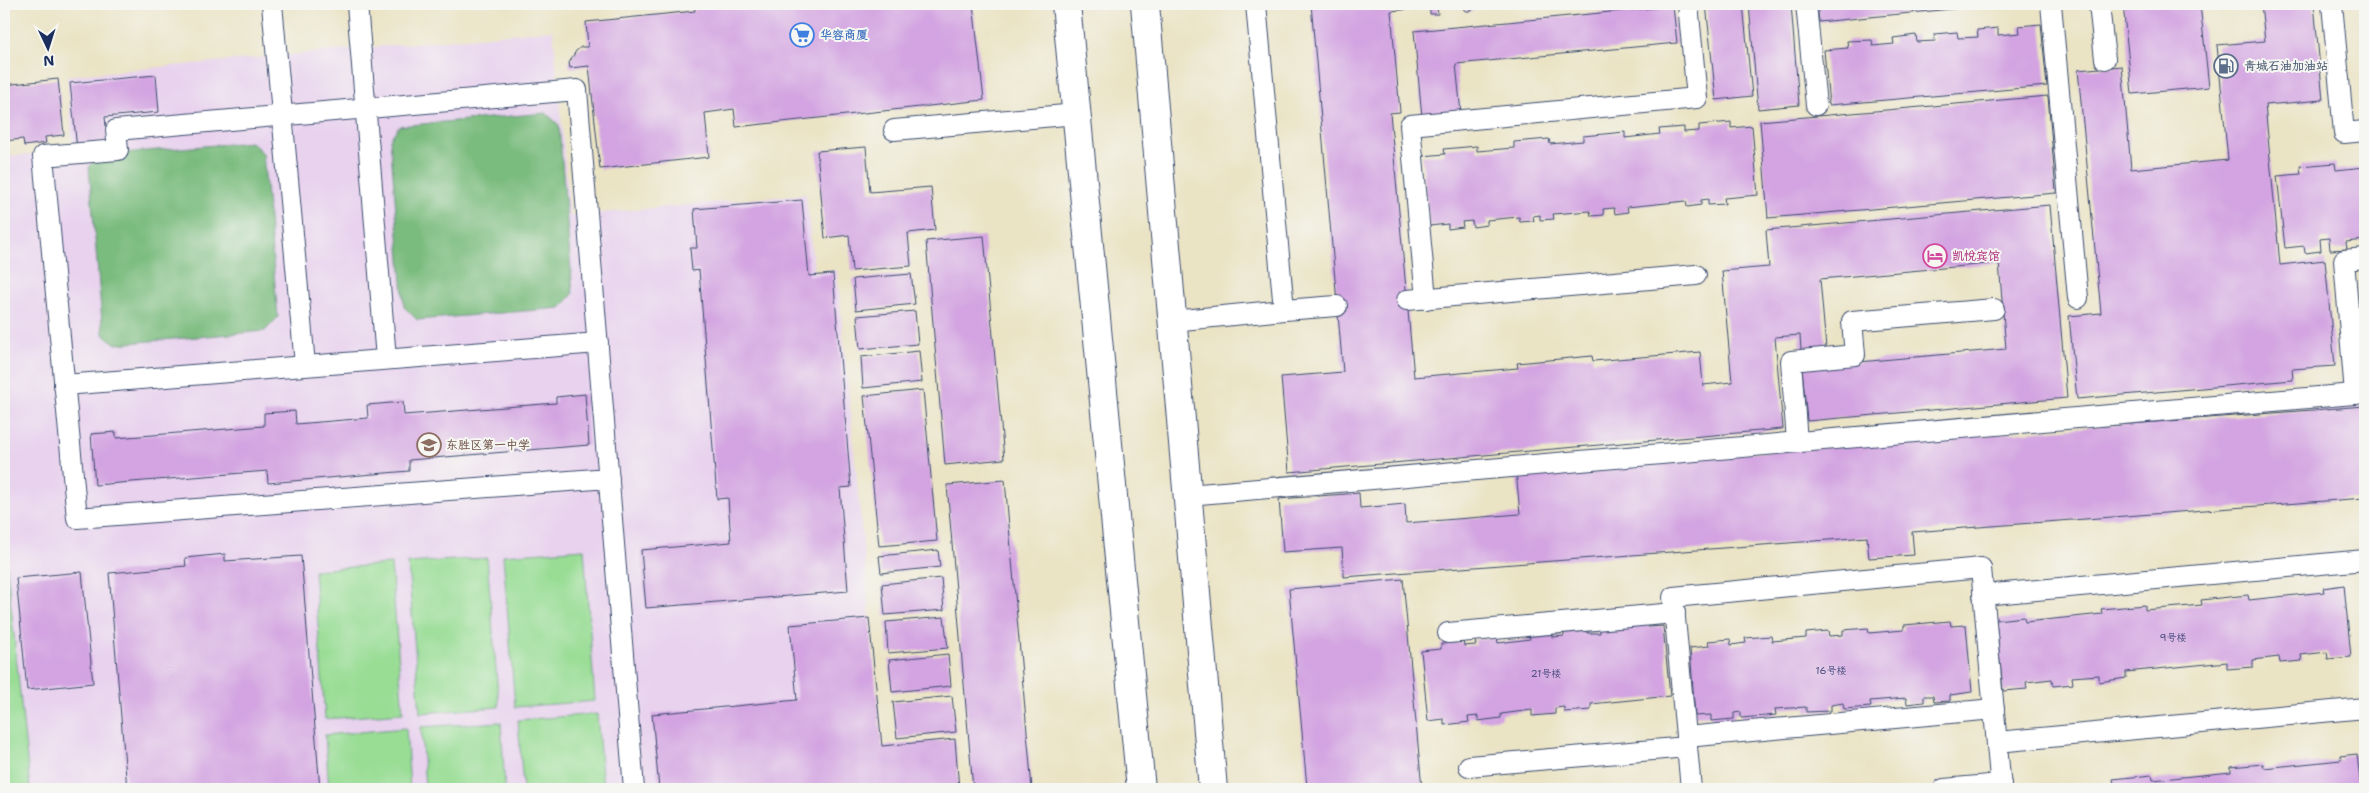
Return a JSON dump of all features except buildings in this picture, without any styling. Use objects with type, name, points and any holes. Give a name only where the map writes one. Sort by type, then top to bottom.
[{"type":"street","points":[[1066,4],[1141,789]]},
{"type":"street","points":[[1145,4],[1213,789]]},
{"type":"lane","points":[[272,4],[304,365]]},
{"type":"lane","points":[[357,4],[386,359]]},
{"type":"lane","points":[[1256,4],[1284,310]]},
{"type":"lane","points":[[1688,4],[1697,98],[1410,125],[1416,299],[1696,276]]},
{"type":"lane","points":[[1806,4],[1816,105]]},
{"type":"lane","points":[[2051,4],[2078,298]]},
{"type":"lane","points":[[2099,4],[2104,60]]},
{"type":"lane","points":[[2332,4],[2344,133],[2365,131]]},
{"type":"lane","points":[[609,478],[77,518],[43,156],[118,150],[116,130],[577,90],[598,343],[609,478],[634,789]]},
{"type":"lane","points":[[894,130],[1076,114]]},
{"type":"lane","points":[[1188,495],[2360,394],[2344,260],[2365,258]]},
{"type":"lane","points":[[1172,321],[1337,306]]},
{"type":"lane","points":[[1797,442],[1791,361],[1855,355],[1852,321],[1994,309]]},
{"type":"lane","points":[[64,385],[598,343]]},
{"type":"lane","points":[[1983,595],[2365,560]]},
{"type":"lane","points":[[1691,789],[1673,597],[1981,568],[2001,787],[1944,789]]},
{"type":"lane","points":[[1448,633],[1675,613]]},
{"type":"lane","points":[[1997,742],[2365,708]]},
{"type":"lane","points":[[1469,766],[1994,709]]},
{"type":"shaded area","name":"东胜区第一中学","points":[[553,30],[570,216],[806,194],[814,272],[837,270],[886,789],[4,789],[4,157],[73,150],[67,76]]},
{"type":"green space","points":[[546,113],[559,125],[573,294],[561,308],[417,320],[404,307],[390,139],[399,126]]},
{"type":"green space","points":[[251,142],[263,153],[278,317],[265,331],[116,344],[103,334],[89,167],[99,155]]},
{"type":"green space","points":[[4,540],[30,789],[4,789]]},
{"type":"green space","points":[[584,549],[595,701],[515,707],[503,555]]},
{"type":"green space","points":[[487,558],[499,707],[420,713],[408,563]]},
{"type":"green space","points":[[391,564],[403,713],[325,719],[314,570]]},
{"type":"green space","points":[[597,714],[603,789],[523,789],[518,720]]},
{"type":"green space","points":[[501,722],[505,789],[425,789],[421,727]]},
{"type":"green space","points":[[406,728],[410,789],[329,789],[325,735]]},
{"type":"place","name":"华容商厦","points":[[802,35]]},
{"type":"place","name":"青城石油加油站","points":[[2226,66]]},
{"type":"place","name":"凯悦宾馆","points":[[1935,256]]},
{"type":"place","name":"东胜区第一中学","points":[[429,445]]}]
